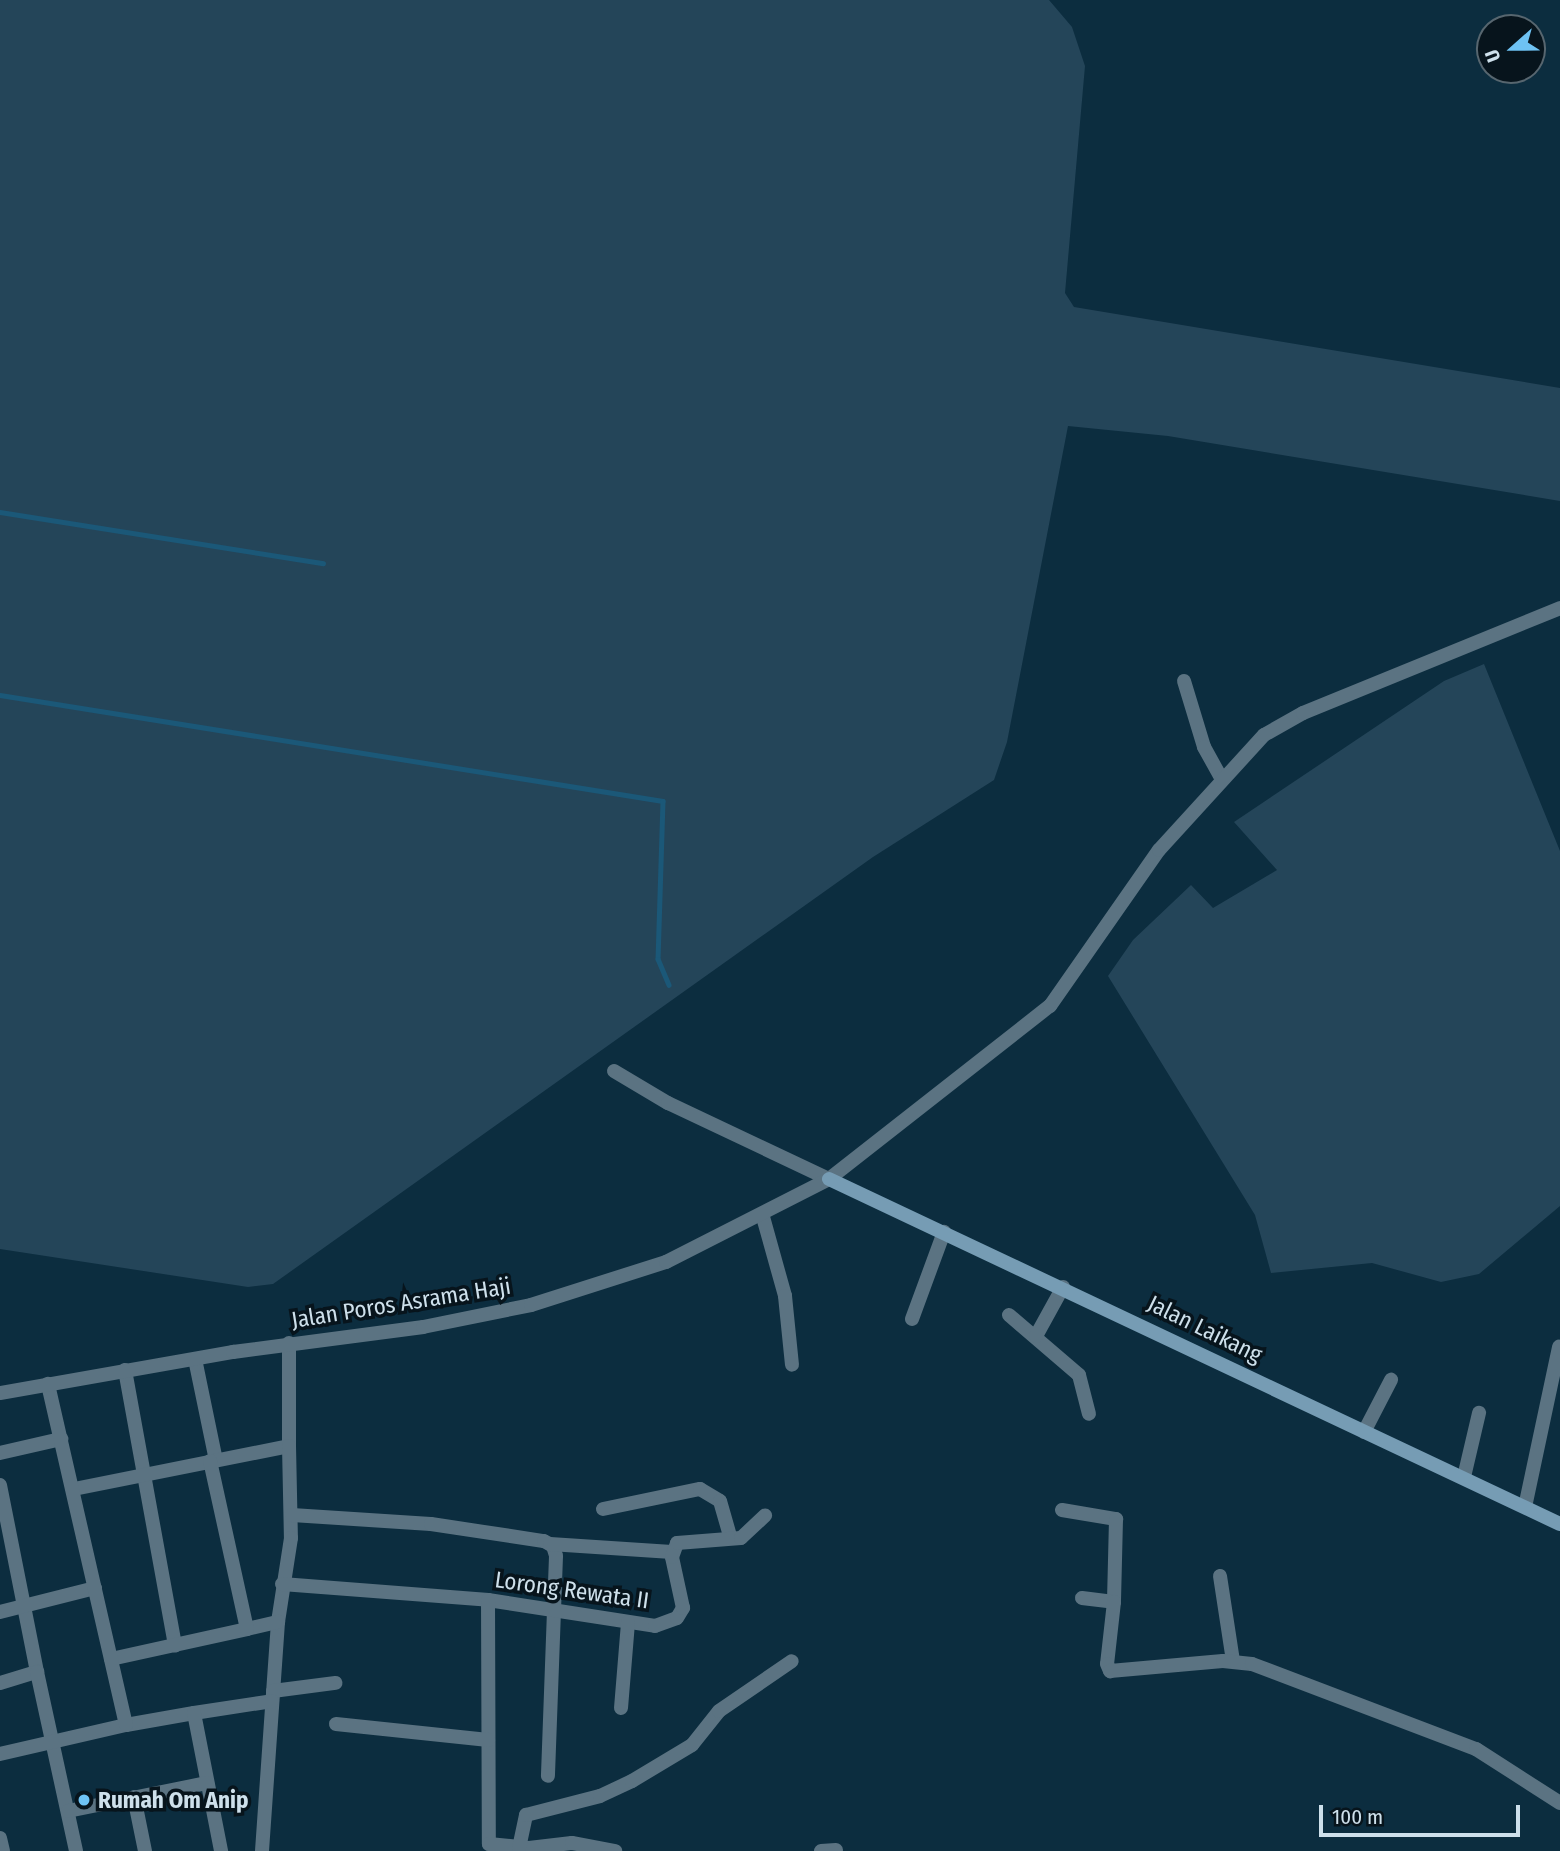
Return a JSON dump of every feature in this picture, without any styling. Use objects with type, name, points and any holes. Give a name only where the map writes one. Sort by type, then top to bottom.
[{"type":"main road","name":"Jalan Laikang","points":[[829,1179],[1063,1287],[1560,1524]]},
{"type":"street","name":"Jalan Poros Asrama Haji","points":[[0,1393],[289,1343],[410,1329],[531,1305],[666,1262],[763,1217],[829,1179],[1050,1006],[1159,850],[1221,778],[1264,735],[1290,719],[1560,608]]},
{"type":"street","points":[[1184,681],[1204,747],[1221,778]]},
{"type":"street","points":[[614,1071],[668,1103],[829,1179]]},
{"type":"street","points":[[763,1217],[785,1296],[792,1365]]},
{"type":"street","points":[[912,1319],[944,1232]]},
{"type":"street","points":[[1035,1336],[1063,1287]]},
{"type":"street","points":[[1009,1314],[1079,1376],[1089,1414]]},
{"type":"street","points":[[262,1851],[278,1622],[292,1515],[289,1343]]},
{"type":"street","points":[[1525,1507],[1559,1347]]},
{"type":"street","points":[[195,1359],[247,1629]]},
{"type":"street","points":[[125,1370],[175,1645]]},
{"type":"street","points":[[1364,1432],[1391,1380]]},
{"type":"street","points":[[48,1384],[126,1725]]},
{"type":"street","points":[[1464,1478],[1479,1413]]},
{"type":"street","points":[[0,1453],[61,1440]]},
{"type":"street","points":[[74,1489],[289,1446]]},
{"type":"street","points":[[0,1485],[37,1672],[56,1741],[76,1851]]},
{"type":"street","points":[[604,1508],[700,1489],[720,1501],[730,1538]]},
{"type":"street","points":[[1062,1510],[1116,1518],[1114,1602],[1107,1664],[1110,1671],[1233,1661],[1317,1686],[1476,1749],[1560,1803]]},
{"type":"street","points":[[292,1515],[431,1524],[551,1544],[672,1552],[684,1541],[747,1535],[765,1516]]},
{"type":"street","points":[[548,1776],[551,1610],[556,1556],[551,1544]]},
{"type":"street","name":"Lorong Rewata II","points":[[282,1584],[488,1600],[655,1626],[670,1623],[681,1614],[681,1592],[672,1552]]},
{"type":"street","points":[[1220,1576],[1233,1661]]},
{"type":"street","points":[[0,1612],[95,1588]]},
{"type":"street","points":[[1082,1598],[1114,1602]]},
{"type":"street","points":[[488,1600],[487,1848],[572,1843],[615,1851]]},
{"type":"street","points":[[111,1659],[278,1622]]},
{"type":"street","points":[[621,1708],[628,1622]]},
{"type":"street","points":[[519,1848],[526,1815],[600,1796],[632,1781],[692,1745],[719,1711],[792,1661]]},
{"type":"street","points":[[0,1683],[37,1672]]},
{"type":"street","points":[[0,1754],[126,1725],[335,1683]]},
{"type":"street","points":[[194,1713],[221,1851]]},
{"type":"street","points":[[335,1724],[488,1740]]},
{"type":"street","points":[[68,1811],[207,1783]]},
{"type":"street","points":[[134,1797],[145,1851]]},
{"type":"street","points":[[0,1838],[3,1851]]},
{"type":"street","points":[[821,1851],[836,1850]]},
{"type":"shaded area","points":[[0,0],[1049,0],[1072,27],[1085,66],[1065,293],[1074,307],[1560,388],[1560,501],[1168,436],[1068,426],[1007,742],[994,780],[873,857],[273,1284],[248,1287],[0,1249]]},
{"type":"shaded area","points":[[1484,664],[1560,851],[1560,1206],[1479,1274],[1441,1282],[1372,1263],[1271,1273],[1255,1215],[1108,976],[1133,940],[1191,885],[1213,908],[1277,870],[1234,822],[1444,681]]},
{"type":"waterway","points":[[0,512],[323,563]]},
{"type":"waterway","points":[[0,695],[663,801],[658,959],[669,985]]},
{"type":"place","name":"Rumah Om Anip","points":[[84,1800]]}]
